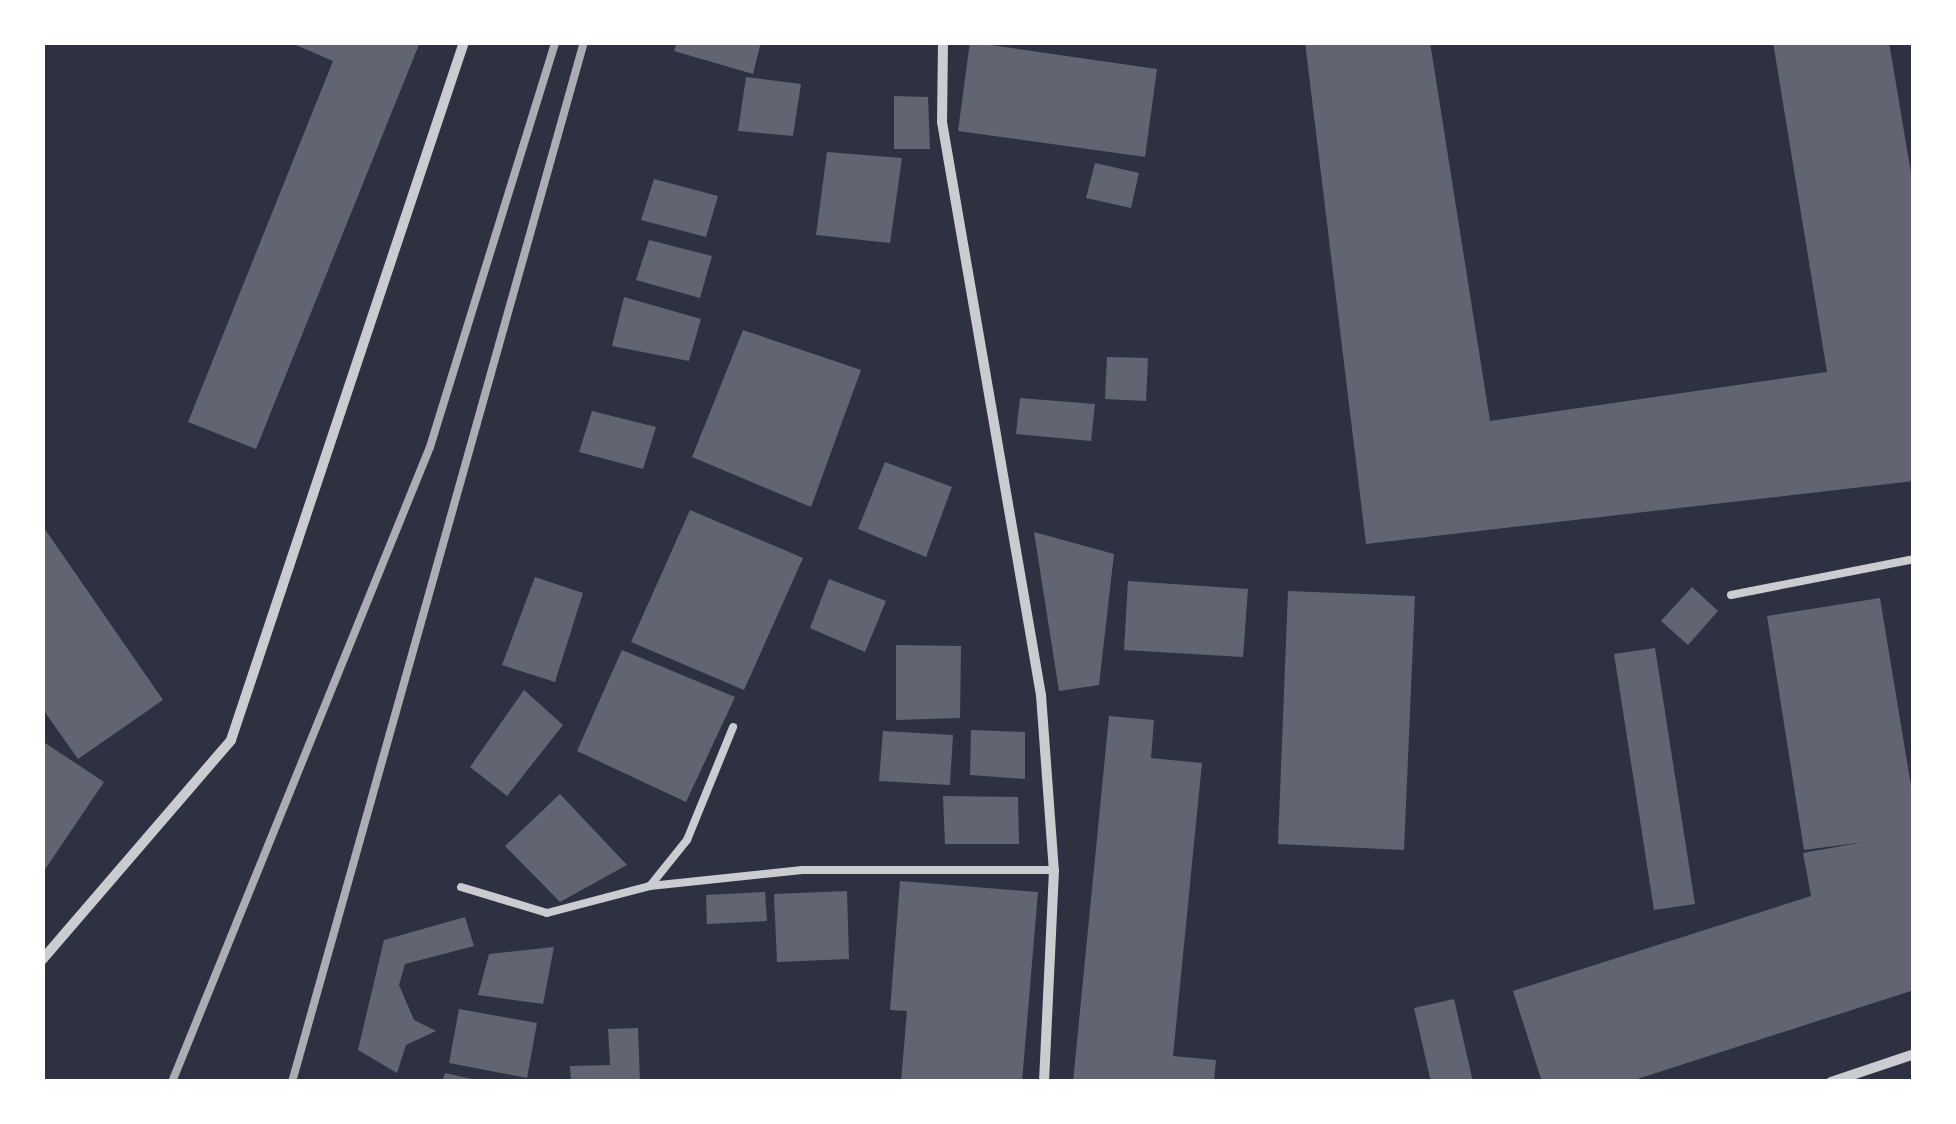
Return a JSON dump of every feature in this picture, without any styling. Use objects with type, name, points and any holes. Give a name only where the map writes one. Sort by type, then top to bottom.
[{"type":"street","points":[[42,960],[230,740],[464,42]]},
{"type":"street","points":[[943,42],[942,122],[1041,694],[1054,870],[1044,1082]]},
{"type":"street","points":[[1831,1082],[1914,1054]]},
{"type":"lane","points":[[1731,595],[1914,558]]},
{"type":"lane","points":[[650,886],[687,840],[733,727]]},
{"type":"lane","points":[[460,888],[547,912],[650,886],[802,870],[1054,870]]},
{"type":"building","points":[[289,42],[420,42],[256,449],[188,422],[333,61]]},
{"type":"building","points":[[677,42],[761,42],[753,74],[674,51]]},
{"type":"building","points":[[970,42],[1157,69],[1145,157],[958,131]]},
{"type":"building","points":[[1305,42],[1430,42],[1490,421],[1827,372],[1773,42],[1889,42],[1914,191],[1914,481],[1366,544]]},
{"type":"building","points":[[746,77],[801,84],[793,136],[738,131]]},
{"type":"building","points":[[894,96],[928,97],[930,149],[894,149]]},
{"type":"building","points":[[827,152],[902,158],[890,243],[816,235]]},
{"type":"building","points":[[1095,163],[1139,173],[1131,208],[1086,198]]},
{"type":"building","points":[[654,179],[718,196],[706,237],[641,220]]},
{"type":"building","points":[[649,240],[712,256],[700,298],[636,280]]},
{"type":"building","points":[[624,297],[701,319],[689,361],[612,346]]},
{"type":"building","points":[[743,330],[861,370],[811,507],[692,457]]},
{"type":"building","points":[[1107,357],[1148,358],[1146,401],[1105,399]]},
{"type":"building","points":[[1020,398],[1095,404],[1091,441],[1016,434]]},
{"type":"building","points":[[592,411],[656,427],[643,469],[579,452]]},
{"type":"building","points":[[885,462],[952,487],[926,557],[858,529]]},
{"type":"building","points":[[690,510],[803,558],[744,690],[631,642]]},
{"type":"building","points":[[42,525],[163,700],[78,759],[42,708]]},
{"type":"building","points":[[1034,532],[1114,554],[1099,685],[1059,691]]},
{"type":"building","points":[[535,577],[583,593],[555,682],[502,665]]},
{"type":"building","points":[[829,579],[886,601],[865,652],[810,628]]},
{"type":"building","points":[[1128,581],[1248,589],[1243,657],[1124,650]]},
{"type":"building","points":[[1692,587],[1718,611],[1688,645],[1661,621]]},
{"type":"building","points":[[1288,591],[1415,596],[1404,850],[1278,844]]},
{"type":"building","points":[[1880,598],[1914,804],[1914,990],[1628,1082],[1542,1082],[1513,991],[1811,896],[1803,853],[1864,842],[1804,850],[1767,616]]},
{"type":"building","points":[[896,645],[961,646],[960,718],[896,720]]},
{"type":"building","points":[[1655,648],[1695,904],[1654,910],[1614,654]]},
{"type":"building","points":[[622,650],[735,697],[686,802],[577,751]]},
{"type":"building","points":[[524,690],[563,725],[507,796],[470,767]]},
{"type":"building","points":[[1109,716],[1154,720],[1151,758],[1202,763],[1173,1056],[1216,1060],[1214,1082],[1073,1082]]},
{"type":"building","points":[[971,730],[1025,732],[1025,779],[970,775]]},
{"type":"building","points":[[883,731],[953,735],[950,785],[879,781]]},
{"type":"building","points":[[42,741],[104,782],[42,874]]},
{"type":"building","points":[[560,794],[627,865],[560,902],[505,846]]},
{"type":"building","points":[[943,796],[1018,797],[1019,844],[945,844]]},
{"type":"building","points":[[900,881],[1038,892],[1022,1082],[901,1082],[907,1011],[890,1010]]},
{"type":"building","points":[[847,891],[849,959],[777,962],[774,894]]},
{"type":"building","points":[[765,892],[767,921],[707,924],[706,895]]},
{"type":"building","points":[[465,917],[474,946],[405,964],[399,985],[414,1020],[436,1031],[406,1045],[397,1073],[358,1050],[384,940]]},
{"type":"building","points":[[554,947],[543,1004],[478,995],[489,954]]},
{"type":"building","points":[[1454,999],[1473,1082],[1431,1082],[1414,1008]]},
{"type":"building","points":[[459,1009],[537,1023],[527,1078],[449,1063]]},
{"type":"building","points":[[638,1028],[640,1082],[571,1082],[570,1066],[610,1065],[608,1029]]},
{"type":"building","points":[[445,1073],[477,1080],[442,1082]]},
{"type":"railway","points":[[172,1082],[430,447],[555,42]]},
{"type":"railway","points":[[292,1082],[584,42]]}]
